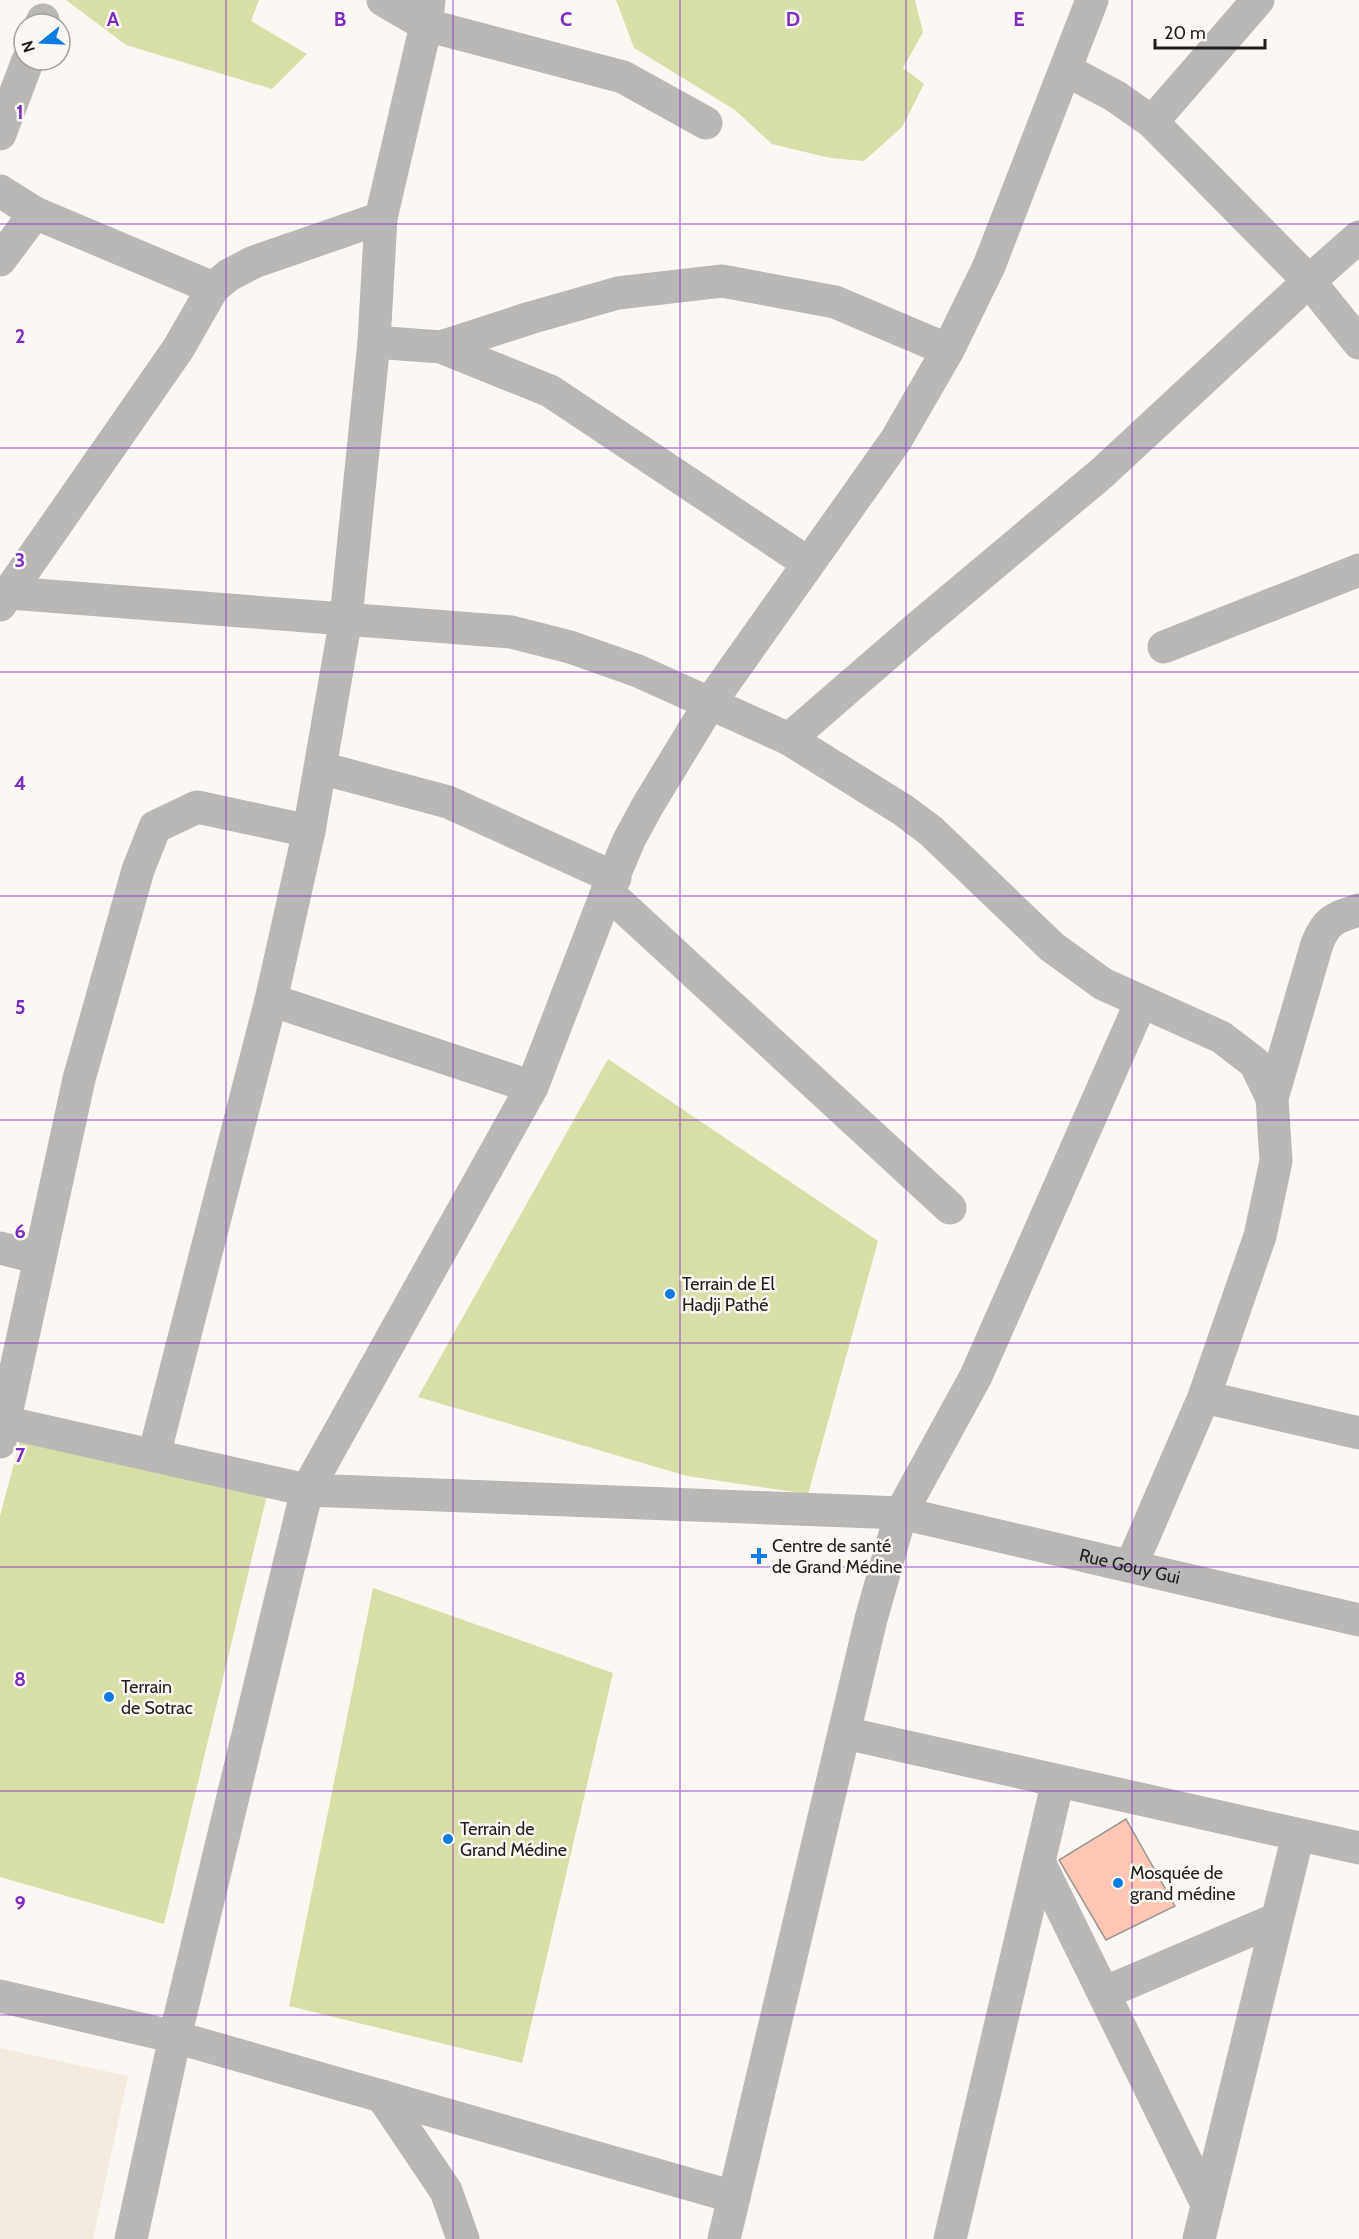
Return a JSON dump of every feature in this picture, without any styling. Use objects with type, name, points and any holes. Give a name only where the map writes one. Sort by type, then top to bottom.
[{"type":"street","points":[[383,0],[623,78],[706,123]]},
{"type":"street","points":[[131,2239],[175,2037],[307,1490],[532,1087],[629,840],[648,804],[710,703],[896,440],[948,350],[989,266],[1092,0]]},
{"type":"street","points":[[1152,122],[1258,0]]},
{"type":"street","points":[[154,1455],[271,1000],[321,768],[346,618],[374,342],[381,218],[428,13]]},
{"type":"street","points":[[1066,70],[1115,96],[1152,122],[1309,280],[1359,343]]},
{"type":"street","points":[[0,134],[23,72]]},
{"type":"street","points":[[0,192],[35,213],[213,288]]},
{"type":"street","points":[[0,260],[35,213]]},
{"type":"street","points":[[5,599],[139,402],[178,349],[213,288],[254,262],[381,218]]},
{"type":"street","points":[[789,739],[916,628],[1102,473],[1309,280],[1359,237]]},
{"type":"street","points":[[441,347],[618,293],[722,281],[835,302],[948,350]]},
{"type":"street","points":[[374,342],[441,347],[550,392],[808,563]]},
{"type":"street","points":[[1164,647],[1359,570]]},
{"type":"street","points":[[5,599],[346,618],[511,632],[570,647],[638,671],[789,739],[903,810],[931,831],[1052,947],[1103,984],[1221,1036],[1255,1063],[1272,1098]]},
{"type":"street","points":[[321,768],[448,802],[611,885],[950,1208]]},
{"type":"street","points":[[1,1428],[79,1079],[138,870],[155,827],[196,807],[309,831]]},
{"type":"street","points":[[1131,1566],[1204,1397],[1260,1236],[1276,1161],[1272,1098],[1323,928],[1334,918],[1359,910]]},
{"type":"street","points":[[271,1000],[532,1087]]},
{"type":"street","points":[[724,2239],[871,1619],[901,1513],[976,1376],[1141,1002]]},
{"type":"street","points":[[0,1248],[40,1258]]},
{"type":"street","points":[[1204,1397],[1359,1433]]},
{"type":"street","name":"Rue Gouy Gui","points":[[1,1428],[154,1455],[307,1490],[901,1513],[1359,1620]]},
{"type":"street","points":[[845,1733],[1359,1848]]},
{"type":"street","points":[[950,2239],[1058,1781]]},
{"type":"street","points":[[1198,2239],[1298,1835]]},
{"type":"street","points":[[1040,1862],[1207,2204]]},
{"type":"street","points":[[1104,1993],[1277,1920]]},
{"type":"street","points":[[0,1996],[175,2037],[734,2197]]},
{"type":"street","points":[[382,2096],[446,2191],[463,2239]]},
{"type":"shaded area","points":[[0,2048],[128,2076],[93,2239],[0,2239]]},
{"type":"green space","points":[[66,0],[259,0],[251,21],[307,54],[272,89],[126,45]]},
{"type":"green space","points":[[616,0],[915,0],[923,32],[903,68],[924,84],[902,127],[864,161],[830,158],[772,144],[735,110],[634,48]]},
{"type":"green space","name":"Terrain de El Hadji Pathé","points":[[608,1059],[878,1241],[808,1494],[687,1476],[418,1397]]},
{"type":"green space","name":"Terrain de Sotrac","points":[[20,1440],[267,1495],[164,1924],[0,1877],[0,1516]]},
{"type":"green space","name":"Terrain de Grand Médine","points":[[373,1588],[613,1673],[522,2063],[289,2006]]},
{"type":"building","name":"Mosquée de grand médine","points":[[1126,1819],[1175,1906],[1106,1940],[1059,1860]]},
{"type":"place","name":"Terrain de El Hadji Pathé","points":[[670,1294]]},
{"type":"place","name":"Centre de santé de Grand Médine","points":[[759,1556]]},
{"type":"place","name":"Terrain de Sotrac","points":[[109,1697]]},
{"type":"place","name":"Terrain de Grand Médine","points":[[448,1839]]},
{"type":"place","name":"Mosquée de grand médine","points":[[1118,1883]]}]
